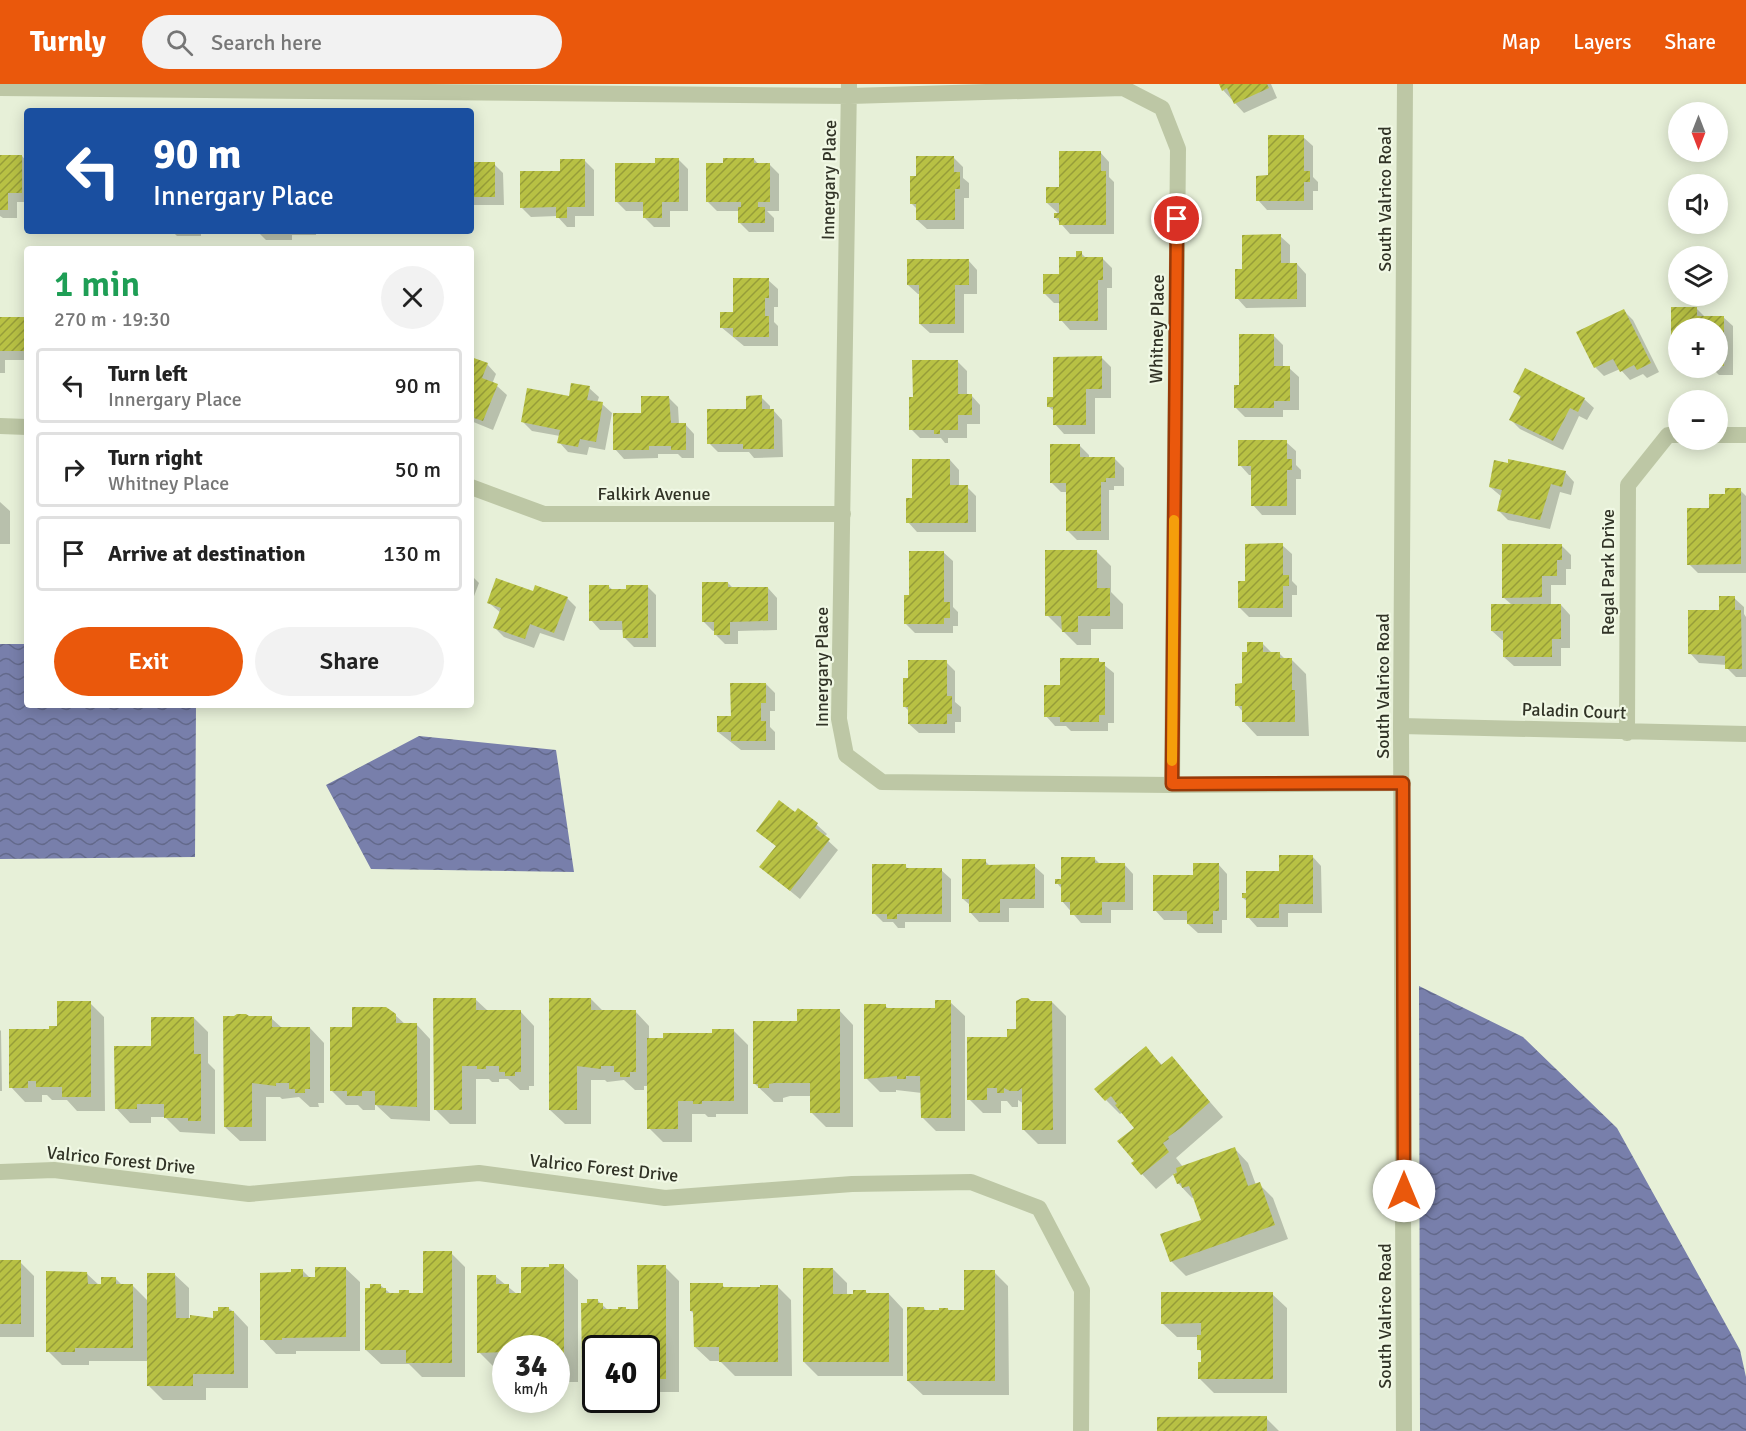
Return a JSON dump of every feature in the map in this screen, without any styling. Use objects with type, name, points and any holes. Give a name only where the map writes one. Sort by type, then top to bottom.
[{"type":"street","name":"South Valrico Road","points":[[1404,1431],[1401,726],[1405,84]]},
{"type":"street","name":"Whitney Place","points":[[0,88],[850,90],[1123,88],[1162,108],[1178,148],[1172,784]]},
{"type":"street","name":"Innergary Place","points":[[850,90],[839,718],[846,755],[882,782],[1403,783]]},
{"type":"street","points":[[0,426],[24,427]]},
{"type":"street","name":"Regal Park Drive","points":[[1627,733],[1628,484],[1668,435]]},
{"type":"street","points":[[1728,435],[1746,435]]},
{"type":"street","name":"Falkirk Avenue","points":[[474,488],[544,514],[843,514]]},
{"type":"street","name":"Paladin Court","points":[[1401,726],[1746,734]]},
{"type":"street","name":"Valrico Forest Drive","points":[[0,1172],[54,1170],[249,1194],[479,1173],[665,1198],[852,1184],[971,1182],[1039,1208],[1082,1290],[1082,1431]]},
{"type":"water","points":[[0,644],[24,644],[24,708],[196,708],[195,857],[0,859]]},
{"type":"water","points":[[419,736],[556,750],[574,872],[371,869],[326,785]]},
{"type":"water","points":[[1419,986],[1523,1037],[1617,1128],[1740,1350],[1746,1377],[1746,1431],[1420,1431]]},
{"type":"building","points":[[1219,84],[1267,84],[1269,88],[1234,104],[1227,88],[1222,91]]},
{"type":"building","points":[[1268,135],[1304,135],[1304,171],[1310,171],[1310,182],[1304,182],[1304,201],[1256,201],[1256,176],[1268,175]]},
{"type":"building","points":[[1059,151],[1101,151],[1101,171],[1106,171],[1106,225],[1059,225],[1059,218],[1054,218],[1054,213],[1059,213],[1059,203],[1046,203],[1046,187],[1059,187]]},
{"type":"building","points":[[0,155],[22,155],[22,193],[8,193],[8,210],[0,210]]},
{"type":"building","points":[[916,156],[954,156],[954,172],[960,172],[960,189],[955,189],[955,220],[916,220],[916,204],[910,204],[910,176],[916,176]]},
{"type":"building","points":[[655,158],[679,158],[679,202],[662,202],[662,218],[643,218],[643,202],[615,202],[615,163],[655,163]]},
{"type":"building","points":[[723,158],[754,158],[754,163],[770,163],[770,202],[758,202],[758,207],[765,207],[765,223],[738,223],[738,207],[741,207],[741,202],[706,202],[706,163],[723,163]]},
{"type":"building","points":[[560,159],[585,159],[585,207],[567,207],[567,218],[556,218],[556,207],[520,208],[520,171],[560,171]]},
{"type":"building","points":[[474,162],[495,162],[495,197],[474,197]]},
{"type":"building","points":[[1281,234],[1281,263],[1297,263],[1297,299],[1235,299],[1235,269],[1242,269],[1242,235]]},
{"type":"building","points":[[1076,251],[1082,251],[1082,257],[1103,257],[1103,280],[1098,280],[1098,321],[1059,321],[1059,294],[1043,294],[1043,274],[1059,274],[1059,257],[1076,257]]},
{"type":"building","points":[[907,259],[969,259],[969,285],[955,285],[955,324],[919,324],[919,285],[907,285]]},
{"type":"building","points":[[733,278],[769,278],[769,298],[765,298],[765,316],[769,316],[769,337],[733,337],[733,328],[720,328],[720,312],[733,312]]},
{"type":"building","points":[[1671,307],[1697,307],[1697,316],[1724,316],[1724,318],[1671,318]]},
{"type":"building","points":[[1624,309],[1651,363],[1637,370],[1634,365],[1620,372],[1613,359],[1594,368],[1576,332]]},
{"type":"building","points":[[0,317],[24,317],[24,351],[0,351]]},
{"type":"building","points":[[1239,334],[1274,334],[1274,366],[1290,366],[1290,401],[1274,401],[1274,408],[1234,408],[1234,385],[1239,385]]},
{"type":"building","points":[[1102,356],[1102,389],[1086,389],[1086,425],[1053,425],[1053,407],[1047,407],[1047,397],[1053,397],[1053,357]]},
{"type":"building","points":[[474,358],[488,363],[482,378],[498,384],[483,421],[474,418]]},
{"type":"building","points":[[912,360],[958,360],[958,394],[972,394],[972,415],[958,415],[958,430],[940,430],[940,434],[934,434],[934,430],[909,430],[909,397],[913,397]]},
{"type":"building","points":[[1525,368],[1585,398],[1578,412],[1570,408],[1553,441],[1509,420],[1521,396],[1513,392]]},
{"type":"building","points":[[571,383],[590,386],[587,400],[603,402],[596,442],[580,439],[578,447],[557,443],[560,430],[521,422],[527,388],[569,396]]},
{"type":"building","points":[[762,395],[762,409],[774,409],[774,449],[743,449],[743,444],[707,444],[707,409],[746,409],[746,396]]},
{"type":"building","points":[[641,396],[669,396],[671,423],[686,423],[686,450],[671,450],[671,446],[649,446],[649,450],[613,450],[613,413],[641,413]]},
{"type":"building","points":[[1238,440],[1287,440],[1287,459],[1292,459],[1292,470],[1287,470],[1287,506],[1251,506],[1251,466],[1238,466]]},
{"type":"building","points":[[1050,444],[1080,444],[1080,457],[1115,457],[1115,478],[1106,478],[1106,482],[1101,482],[1101,531],[1066,531],[1066,483],[1050,483]]},
{"type":"building","points":[[912,459],[950,459],[950,485],[968,485],[968,523],[906,523],[906,498],[912,498]]},
{"type":"building","points":[[1508,459],[1566,471],[1562,487],[1551,484],[1540,520],[1497,511],[1502,490],[1489,487],[1494,460],[1508,463]]},
{"type":"building","points":[[1725,488],[1741,488],[1741,564],[1687,565],[1687,508],[1709,508],[1709,494],[1725,494]]},
{"type":"building","points":[[1283,543],[1283,575],[1289,575],[1289,586],[1283,586],[1283,608],[1238,608],[1238,581],[1245,581],[1245,544]]},
{"type":"building","points":[[1502,544],[1562,544],[1562,560],[1557,560],[1557,576],[1542,576],[1542,597],[1502,598]]},
{"type":"building","points":[[1045,550],[1097,550],[1097,588],[1110,588],[1110,616],[1078,616],[1078,632],[1062,632],[1061,616],[1045,616]]},
{"type":"building","points":[[909,551],[944,551],[944,602],[950,602],[950,618],[944,618],[944,624],[904,624],[904,595],[909,595]]},
{"type":"building","points":[[496,578],[533,591],[535,585],[568,597],[554,633],[530,624],[525,639],[493,628],[501,608],[487,603]]},
{"type":"building","points":[[702,582],[728,582],[728,587],[768,587],[768,621],[730,622],[730,635],[714,635],[714,622],[702,622]]},
{"type":"building","points":[[589,585],[609,585],[609,589],[626,589],[626,585],[648,585],[648,638],[623,638],[622,621],[589,621]]},
{"type":"building","points":[[1719,596],[1735,596],[1735,610],[1741,610],[1742,669],[1725,669],[1725,656],[1688,654],[1688,610],[1719,610]]},
{"type":"building","points":[[1491,604],[1561,604],[1561,639],[1552,639],[1552,657],[1503,657],[1503,631],[1491,631]]},
{"type":"building","points":[[1247,642],[1263,642],[1263,652],[1280,652],[1280,658],[1292,658],[1295,722],[1242,722],[1242,706],[1235,706],[1235,684],[1242,683],[1242,652],[1247,652]]},
{"type":"building","points":[[1060,658],[1099,658],[1099,662],[1105,662],[1105,715],[1099,715],[1099,722],[1060,722],[1060,717],[1044,717],[1044,685],[1060,685]]},
{"type":"building","points":[[908,660],[947,660],[947,696],[952,696],[952,714],[947,714],[947,724],[908,724],[908,707],[903,707],[903,678],[908,678]]},
{"type":"building","points":[[730,683],[766,683],[766,703],[761,703],[761,721],[766,721],[766,741],[731,741],[731,732],[717,732],[717,716],[731,716]]},
{"type":"building","points":[[779,800],[795,812],[798,808],[818,823],[815,828],[830,839],[790,891],[759,867],[776,846],[756,831]]},
{"type":"building","points":[[1279,855],[1313,855],[1313,904],[1279,904],[1279,918],[1246,918],[1246,898],[1242,898],[1242,893],[1246,893],[1246,871],[1279,871]]},
{"type":"building","points":[[1061,857],[1095,857],[1095,863],[1125,863],[1125,902],[1102,902],[1102,915],[1070,915],[1070,902],[1061,902],[1061,884],[1055,884],[1055,879],[1061,879]]},
{"type":"building","points":[[962,859],[986,859],[986,865],[1035,864],[1035,899],[1000,899],[1000,913],[969,913],[969,899],[962,899]]},
{"type":"building","points":[[1193,863],[1219,863],[1219,911],[1213,911],[1213,924],[1187,924],[1187,911],[1153,911],[1153,875],[1193,875]]},
{"type":"building","points":[[872,864],[906,864],[906,868],[942,868],[942,914],[897,914],[897,919],[887,919],[887,914],[872,914]]},
{"type":"building","points":[[433,998],[476,998],[476,1010],[521,1010],[521,1072],[515,1072],[515,1076],[505,1076],[505,1072],[499,1072],[499,1066],[477,1069],[477,1066],[462,1066],[462,1110],[434,1110]]},
{"type":"building","points":[[549,998],[591,998],[591,1010],[636,1010],[636,1072],[630,1072],[630,1077],[620,1077],[620,1072],[614,1072],[614,1066],[601,1066],[601,1069],[577,1066],[577,1110],[549,1110]]},
{"type":"building","points":[[1028,998],[1031,1001],[1052,1001],[1053,1130],[1022,1130],[1022,1088],[1018,1091],[1010,1091],[1004,1088],[1004,1093],[997,1093],[997,1088],[987,1088],[987,1100],[967,1100],[967,1037],[1007,1037],[1007,1029],[1016,1029],[1016,1001]]},
{"type":"building","points":[[935,1000],[951,1000],[951,1118],[921,1118],[920,1076],[906,1076],[906,1079],[897,1079],[897,1076],[864,1079],[864,1004],[886,1004],[886,1008],[935,1008]]},
{"type":"building","points":[[57,1001],[91,1001],[91,1097],[62,1097],[62,1087],[36,1087],[36,1081],[28,1081],[28,1088],[9,1088],[9,1029],[49,1029],[49,1026],[57,1026]]},
{"type":"building","points":[[352,1007],[386,1007],[396,1014],[396,1023],[417,1023],[417,1107],[375,1105],[375,1091],[362,1091],[362,1096],[347,1096],[347,1091],[330,1091],[330,1027],[352,1027]]},
{"type":"building","points":[[797,1009],[840,1009],[840,1113],[810,1113],[810,1083],[774,1083],[769,1084],[769,1088],[758,1088],[758,1084],[753,1084],[753,1021],[797,1021]]},
{"type":"building","points":[[237,1014],[272,1016],[272,1027],[310,1027],[310,1089],[305,1089],[305,1093],[295,1093],[295,1089],[289,1089],[289,1083],[276,1083],[276,1086],[252,1083],[252,1127],[224,1127],[223,1016]]},
{"type":"building","points":[[151,1017],[194,1017],[194,1054],[201,1054],[201,1121],[188,1121],[188,1118],[164,1118],[164,1104],[137,1104],[137,1109],[115,1109],[114,1046],[151,1046]]},
{"type":"building","points":[[712,1029],[734,1029],[734,1101],[702,1101],[702,1104],[693,1104],[693,1101],[678,1101],[678,1129],[647,1129],[647,1038],[663,1038],[663,1033],[712,1033]]},
{"type":"building","points":[[1146,1046],[1161,1065],[1172,1056],[1210,1102],[1168,1137],[1169,1139],[1163,1143],[1169,1152],[1141,1175],[1131,1163],[1134,1161],[1117,1141],[1134,1128],[1115,1105],[1117,1104],[1111,1096],[1105,1101],[1094,1089]]},
{"type":"building","points":[[1235,1147],[1248,1186],[1260,1182],[1275,1225],[1170,1262],[1160,1234],[1201,1220],[1189,1186],[1182,1188],[1181,1183],[1177,1184],[1173,1174],[1177,1173],[1176,1168]]},
{"type":"building","points":[[423,1251],[452,1251],[452,1363],[406,1363],[406,1350],[365,1350],[365,1288],[370,1288],[370,1284],[381,1284],[381,1288],[386,1288],[386,1293],[409,1290],[409,1293],[423,1293]]},
{"type":"building","points":[[0,1260],[21,1260],[21,1324],[0,1324]]},
{"type":"building","points":[[549,1264],[564,1264],[564,1335],[492,1335],[492,1352],[477,1353],[477,1275],[496,1275],[496,1284],[509,1284],[509,1293],[521,1293],[521,1267],[549,1267]]},
{"type":"building","points":[[637,1265],[666,1265],[666,1379],[660,1379],[660,1335],[582,1335],[582,1367],[581,1303],[587,1303],[587,1299],[598,1299],[598,1303],[603,1303],[603,1309],[626,1307],[626,1309],[638,1309]]},
{"type":"building","points":[[315,1267],[346,1267],[346,1337],[260,1340],[260,1273],[291,1272],[291,1269],[303,1269],[303,1277],[315,1277]]},
{"type":"building","points":[[803,1268],[833,1268],[833,1294],[853,1294],[853,1290],[866,1290],[866,1293],[889,1293],[889,1362],[803,1362]]},
{"type":"building","points":[[964,1270],[995,1270],[995,1381],[907,1381],[907,1307],[924,1307],[924,1310],[948,1308],[948,1310],[964,1310]]},
{"type":"building","points":[[46,1271],[87,1272],[88,1284],[101,1284],[101,1277],[116,1277],[116,1284],[133,1284],[133,1348],[75,1348],[75,1352],[46,1352]]},
{"type":"building","points":[[147,1273],[175,1273],[176,1318],[190,1318],[190,1315],[213,1318],[213,1311],[218,1311],[218,1307],[229,1307],[229,1311],[234,1311],[234,1374],[193,1374],[193,1386],[147,1386]]},
{"type":"building","points":[[690,1283],[723,1283],[723,1287],[778,1285],[778,1362],[719,1362],[719,1347],[694,1347]]},
{"type":"building","points":[[1161,1292],[1273,1292],[1273,1379],[1198,1379],[1201,1350],[1197,1350],[1197,1335],[1201,1335],[1201,1323],[1161,1324]]},
{"type":"building","points":[[1267,1416],[1267,1431],[1157,1431],[1157,1417]]},
{"type":"slow traffic","points":[[1172,761],[1174,520]]},
{"type":"route","points":[[1177,219],[1172,784],[1403,783],[1404,1191]]}]
